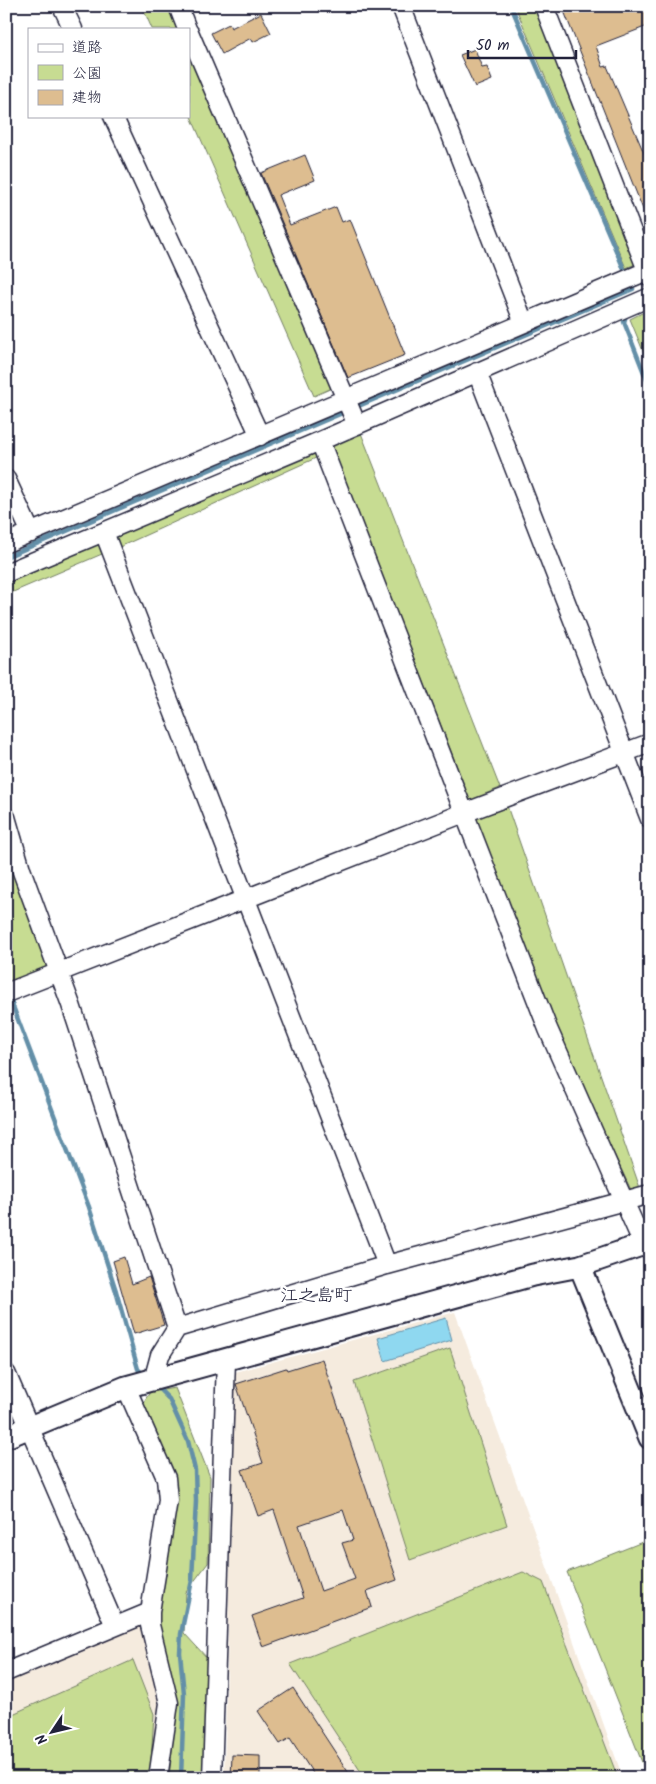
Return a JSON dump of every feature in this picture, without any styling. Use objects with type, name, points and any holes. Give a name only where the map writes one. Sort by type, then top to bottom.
[{"type":"street","points":[[62,6],[73,28]]},
{"type":"street","points":[[178,6],[187,28]]},
{"type":"street","points":[[401,6],[524,322]]},
{"type":"street","points":[[6,543],[524,322],[648,274],[544,6]]},
{"type":"street","points":[[190,35],[356,425]]},
{"type":"street","points":[[114,118],[260,436]]},
{"type":"street","points":[[6,573],[320,441],[650,297]]},
{"type":"street","points":[[477,372],[650,818]]},
{"type":"street","points":[[6,1436],[126,1387],[533,1275],[580,1266],[647,1243],[548,1029],[320,441]]},
{"type":"street","points":[[6,479],[31,533]]},
{"type":"street","points":[[104,532],[387,1265]]},
{"type":"street","points":[[6,993],[650,743]]},
{"type":"street","points":[[6,817],[21,869],[60,971],[177,1328]]},
{"type":"street","points":[[153,1381],[160,1355],[177,1328],[387,1265],[650,1194]]},
{"type":"street","points":[[580,1266],[650,1438]]},
{"type":"street","points":[[212,1778],[226,1360]]},
{"type":"street","points":[[6,1373],[115,1626]]},
{"type":"street","points":[[126,1387],[166,1478],[168,1500],[150,1612],[150,1625],[169,1703],[158,1778]]},
{"type":"street","points":[[6,1672],[150,1612]]},
{"type":"shaded area","points":[[455,1312],[623,1778],[224,1778],[235,1372]]},
{"type":"shaded area","points":[[140,1623],[161,1706],[152,1778],[6,1778],[6,1679]]},
{"type":"green space","points":[[142,6],[171,6],[181,28],[152,28]]},
{"type":"green space","points":[[515,6],[535,6],[638,263],[626,268]]},
{"type":"green space","points":[[190,50],[332,388],[314,396],[190,114]]},
{"type":"green space","points":[[650,309],[650,368],[630,319]]},
{"type":"green space","points":[[361,433],[500,788],[470,800],[331,445]]},
{"type":"green space","points":[[315,449],[318,457],[115,549],[115,533]]},
{"type":"green space","points":[[97,539],[102,554],[6,595],[6,577]]},
{"type":"green space","points":[[507,806],[640,1188],[631,1190],[554,1026],[476,818]]},
{"type":"green space","points":[[6,835],[49,960],[48,969],[10,985],[6,974]]},
{"type":"green space","points":[[450,1348],[507,1525],[410,1560],[354,1382]]},
{"type":"green space","points":[[175,1388],[210,1477],[208,1563],[186,1592],[184,1633],[208,1659],[203,1778],[169,1778],[177,1702],[158,1619],[175,1480],[143,1403],[150,1392]]},
{"type":"green space","points":[[650,1539],[650,1774],[647,1775],[567,1572]]},
{"type":"green space","points":[[523,1572],[543,1582],[618,1778],[365,1778],[290,1664]]},
{"type":"green space","points":[[133,1660],[154,1714],[150,1778],[6,1778],[6,1717]]},
{"type":"water","points":[[446,1318],[452,1340],[385,1361],[378,1338]]},
{"type":"building","points":[[562,6],[650,6],[650,25],[596,46],[603,67],[607,66],[650,167],[650,227]]},
{"type":"building","points":[[261,13],[271,33],[253,42],[251,38],[222,54],[211,33],[229,24],[231,28]]},
{"type":"building","points":[[475,49],[482,68],[487,67],[492,80],[475,87],[460,55]]},
{"type":"building","points":[[305,155],[315,180],[278,195],[290,225],[336,207],[342,222],[350,219],[405,355],[348,378],[261,173]]},
{"type":"building","points":[[124,1257],[132,1284],[149,1277],[164,1325],[134,1334],[113,1261]]},
{"type":"building","points":[[322,1359],[397,1580],[367,1591],[372,1607],[263,1647],[252,1616],[303,1598],[274,1510],[258,1516],[242,1470],[263,1463],[236,1384],[286,1368],[287,1370]],"holes":[[[343,1510],[353,1540],[342,1543],[355,1579],[321,1591],[299,1525]]]},
{"type":"building","points":[[293,1688],[352,1778],[316,1778],[290,1738],[280,1744],[258,1711]]},
{"type":"building","points":[[232,1755],[260,1756],[260,1778],[231,1778]]},
{"type":"waterway","points":[[511,6],[627,276]]},
{"type":"waterway","points":[[354,408],[633,289]]},
{"type":"waterway","points":[[627,312],[624,322],[650,388]]},
{"type":"waterway","points":[[6,557],[347,411]]},
{"type":"waterway","points":[[9,996],[89,1207],[116,1291],[138,1369],[145,1376]]},
{"type":"waterway","points":[[156,1386],[169,1399],[188,1441],[195,1470],[196,1501],[192,1580],[181,1634],[180,1653],[184,1694],[181,1778]]},
{"type":"district","name":"江之島町","points":[[316,1296]]}]
